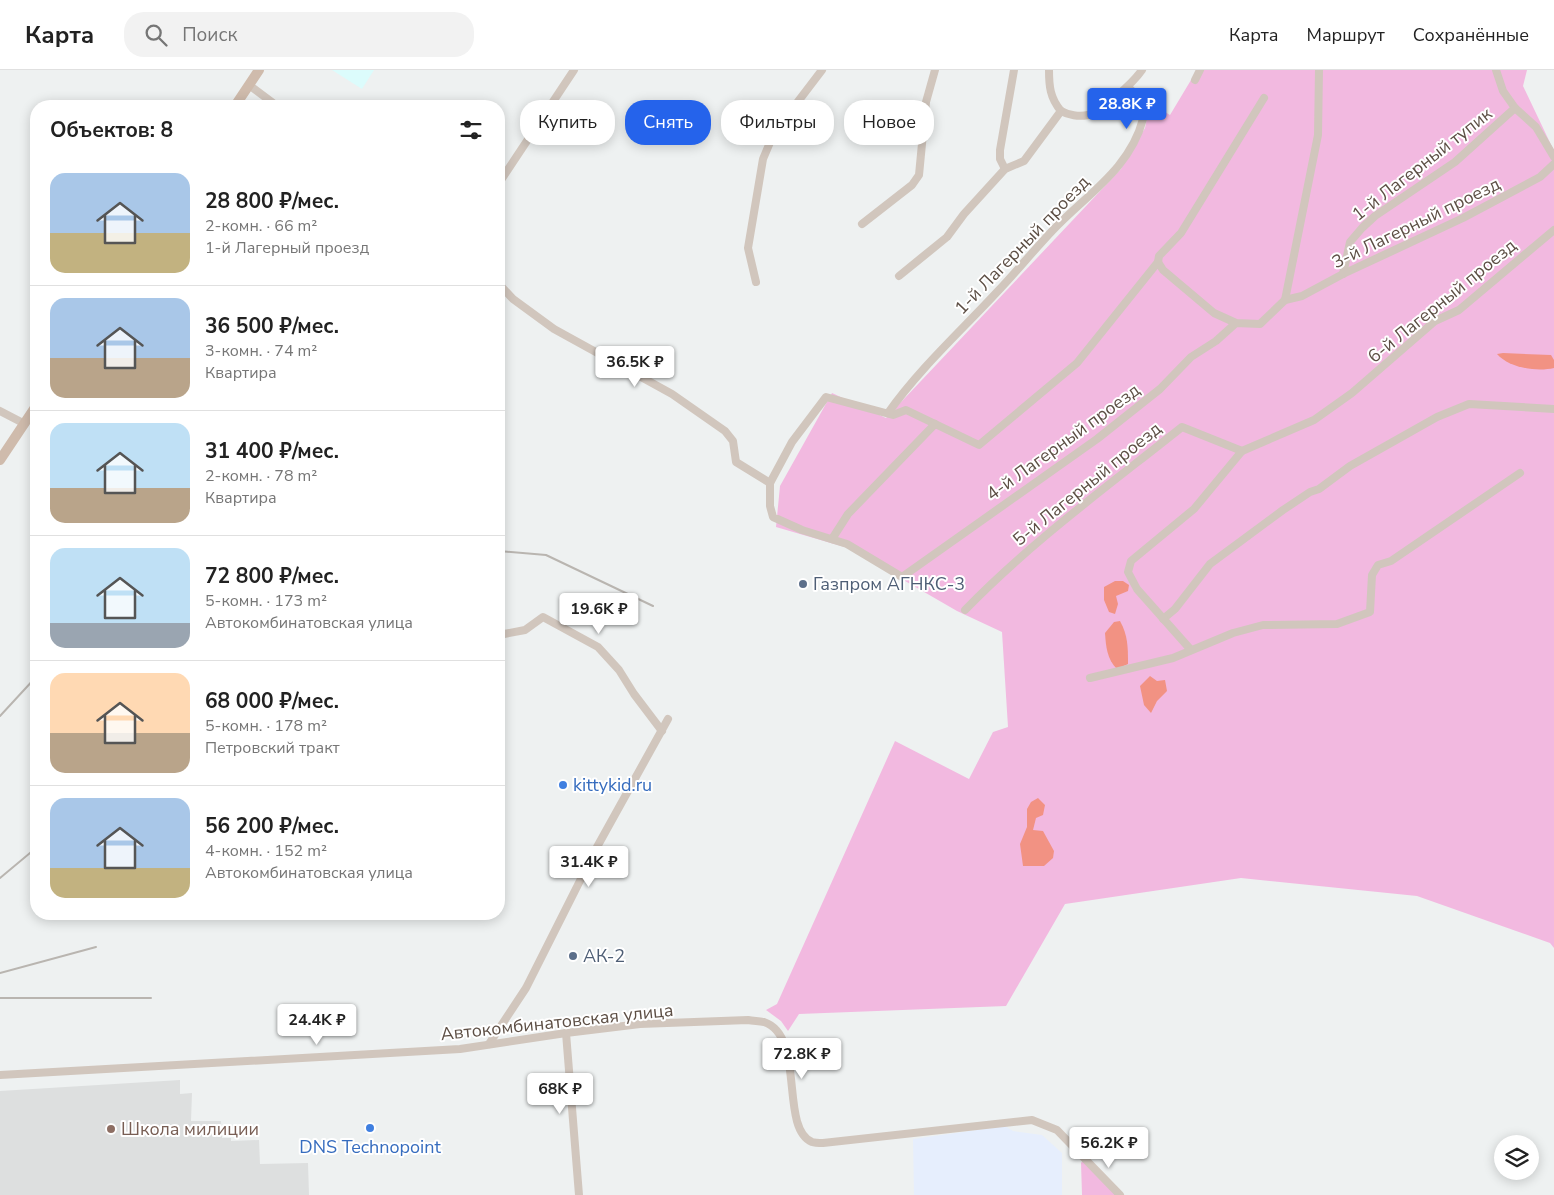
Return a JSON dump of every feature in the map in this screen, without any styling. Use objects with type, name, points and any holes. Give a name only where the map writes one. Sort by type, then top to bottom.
[{"type":"main road","points":[[239,100],[259,70]]},
{"type":"main road","points":[[0,460],[30,416]]},
{"type":"street","points":[[505,174],[574,70]]},
{"type":"street","points":[[799,100],[822,70]]},
{"type":"street","points":[[862,224],[912,185],[919,174],[926,102],[935,70]]},
{"type":"street","points":[[1005,169],[1000,159],[1000,150],[1014,70]]},
{"type":"street","points":[[1049,70],[1049,88],[1052,98],[1061,111],[1066,114],[1089,114],[1128,87],[1142,70]]},
{"type":"street","points":[[1195,80],[1200,70]]},
{"type":"street","points":[[1158,259],[1163,270],[1214,313],[1236,324],[1260,324],[1286,300],[1318,135],[1319,70]]},
{"type":"street","points":[[1496,70],[1503,91],[1515,108],[1536,128],[1554,158]]},
{"type":"street","points":[[249,85],[269,100]]},
{"type":"street","name":"1-й Лагерный проезд","points":[[888,414],[923,368],[997,292],[1055,228],[1116,171],[1137,136],[1143,118],[1141,99],[1128,87]]},
{"type":"street","points":[[935,424],[848,514],[832,540],[802,530],[773,517],[770,506],[770,483],[792,442],[826,397],[893,415],[906,410],[978,444],[1077,363],[1158,259],[1181,233],[1264,98]]},
{"type":"street","name":"1-й Лагерный тупик","points":[[1343,274],[1350,242],[1362,228],[1375,216],[1456,162],[1515,108]]},
{"type":"street","points":[[899,276],[947,237],[964,214],[1005,169],[1024,161],[1061,111]]},
{"type":"street","points":[[756,282],[748,248],[763,159],[769,145]]},
{"type":"street","name":"3-й Лагерный проезд","points":[[1286,300],[1302,296],[1343,274],[1516,191],[1540,177],[1554,164]]},
{"type":"street","name":"6-й Лагерный проезд","points":[[1191,650],[1136,589],[1128,572],[1131,561],[1194,509],[1242,451],[1314,420],[1352,393],[1435,321],[1458,310],[1554,230]]},
{"type":"street","points":[[505,290],[513,299],[554,329],[672,394],[725,431],[733,441],[736,462],[770,483]]},
{"type":"street","name":"4-й Лагерный проезд","points":[[832,540],[847,544],[902,577],[1097,439],[1160,389],[1191,357],[1216,341],[1236,324]]},
{"type":"street","points":[[1163,619],[1175,608],[1210,564],[1283,510],[1310,492],[1319,489],[1350,466],[1437,417],[1469,404],[1554,408]]},
{"type":"street","points":[[0,411],[25,424]]},
{"type":"street","name":"5-й Лагерный проезд","points":[[964,610],[1002,572],[1088,500],[1182,427],[1242,451]]},
{"type":"street","points":[[1090,678],[1173,658],[1233,633],[1263,625],[1337,624],[1370,612],[1372,575],[1378,565],[1391,561],[1520,473]]},
{"type":"street","points":[[505,634],[525,630],[543,617],[554,621],[598,647],[619,670],[634,694],[662,730]]},
{"type":"street","points":[[489,1044],[526,988],[597,847],[668,719]]},
{"type":"street","name":"Автокомбинатовская улица","points":[[0,1075],[395,1054],[460,1049],[640,1024],[748,1020],[764,1022],[774,1028],[784,1042],[796,1120],[803,1134],[811,1142],[823,1143],[1032,1120],[1057,1130],[1120,1195]]},
{"type":"street","points":[[566,1033],[579,1195]]},
{"type":"shaded area","points":[[332,70],[374,70],[362,89]]},
{"type":"shaded area","points":[[1197,70],[1527,70],[1523,86],[1554,151],[1554,948],[1550,943],[1417,896],[1241,878],[1065,904],[1006,1006],[799,1014],[788,1031],[781,1021],[766,1010],[777,1004],[895,741],[969,779],[993,732],[1008,727],[1002,632],[957,611],[848,548],[776,527],[780,486],[832,393],[886,418],[1121,169],[1145,128],[1150,103],[1170,115]]},
{"type":"shaded area","points":[[1497,354],[1551,355],[1554,360],[1554,368],[1532,369],[1516,366],[1502,359]]},
{"type":"shaded area","points":[[1115,581],[1123,581],[1129,585],[1128,591],[1116,596],[1118,604],[1115,614],[1109,612],[1104,600],[1104,587]]},
{"type":"shaded area","points":[[1120,621],[1128,647],[1128,664],[1117,669],[1109,657],[1105,633],[1114,622]]},
{"type":"shaded area","points":[[1150,676],[1157,681],[1165,680],[1167,691],[1157,701],[1151,713],[1144,705],[1140,686]]},
{"type":"shaded area","points":[[1038,798],[1045,805],[1043,815],[1036,818],[1033,830],[1043,831],[1054,851],[1053,858],[1044,866],[1023,866],[1020,844],[1027,827],[1027,809],[1031,802]]},
{"type":"shaded area","name":"Школа милиции","points":[[180,1080],[180,1094],[192,1093],[191,1121],[221,1121],[222,1138],[231,1138],[231,1141],[259,1140],[260,1164],[308,1163],[309,1195],[0,1195],[0,1091]]},
{"type":"shaded area","points":[[1005,1126],[1013,1131],[1042,1135],[1062,1153],[1062,1195],[914,1195],[913,1139]]},
{"type":"shaded area","points":[[1084,1159],[1120,1195],[1082,1195],[1081,1163]]},
{"type":"railway","points":[[505,552],[546,555],[653,606]]},
{"type":"railway","points":[[0,716],[30,684]]},
{"type":"railway","points":[[0,878],[30,853]]},
{"type":"railway","points":[[0,973],[96,947]]},
{"type":"railway","points":[[0,998],[151,998]]},
{"type":"place","name":"Газпром АГНКС-3","points":[[803,584]]},
{"type":"place","name":"kittykid.ru","points":[[563,785]]},
{"type":"place","name":"АК-2","points":[[573,956]]},
{"type":"place","name":"DNS Technopoint","points":[[370,1128]]},
{"type":"place","name":"Школа милиции","points":[[111,1129]]}]
